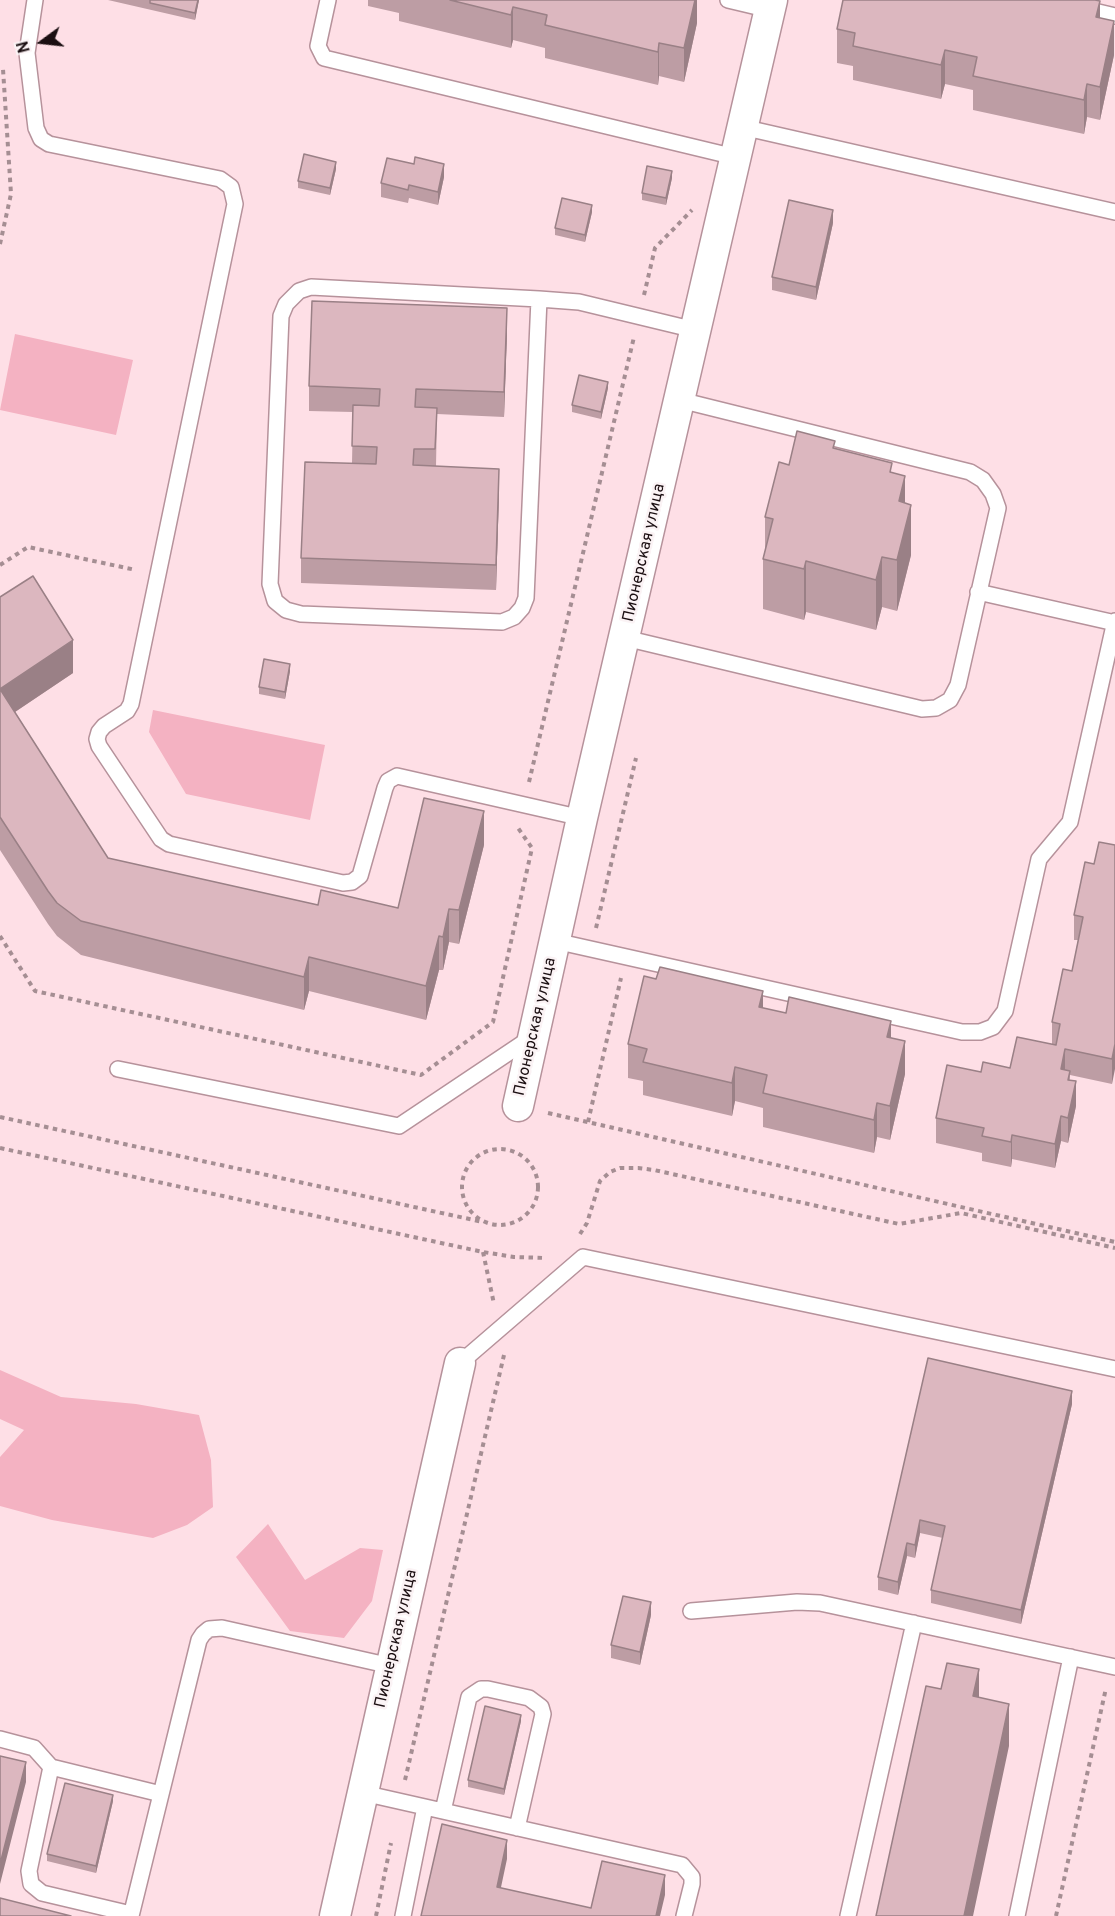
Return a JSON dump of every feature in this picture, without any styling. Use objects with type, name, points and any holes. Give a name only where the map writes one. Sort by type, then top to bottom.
[{"type":"street","name":"Пионерская улица","points":[[518,1106],[582,818],[771,5]]},
{"type":"street","name":"Пионерская улица","points":[[335,1916],[460,1363]]},
{"type":"lane","points":[[35,0],[27,53],[36,128],[41,139],[49,144],[220,179],[231,187],[235,204],[131,704],[127,711],[104,726],[99,732],[97,739],[99,747],[161,839],[170,844],[343,883],[352,882],[360,876],[385,788],[388,781],[397,776],[582,818]]},
{"type":"lane","points":[[328,0],[318,46],[324,58],[735,157]]},
{"type":"lane","points":[[728,0],[771,5]]},
{"type":"lane","points":[[1047,0],[1115,16]]},
{"type":"lane","points":[[742,128],[1115,212]]},
{"type":"lane","points":[[539,299],[526,598],[522,608],[514,617],[501,622],[301,614],[286,610],[275,601],[270,584],[281,316],[286,304],[299,291],[311,287],[539,299],[579,302],[695,330]]},
{"type":"lane","points":[[625,638],[922,709],[936,708],[950,700],[958,685],[998,508],[993,494],[983,480],[970,472],[680,400]]},
{"type":"lane","points":[[555,942],[962,1032],[980,1032],[993,1027],[1005,1011],[1040,859],[1070,822],[1115,622],[978,592]]},
{"type":"lane","points":[[118,1069],[399,1126],[535,1035]]},
{"type":"lane","points":[[460,1363],[583,1257],[1115,1369]]},
{"type":"lane","points":[[691,1611],[797,1602],[820,1603],[1113,1667]]},
{"type":"lane","points":[[848,1916],[914,1623]]},
{"type":"lane","points":[[51,1767],[29,1871],[32,1884],[42,1893],[131,1915],[199,1640],[203,1634],[209,1629],[222,1628],[391,1666]]},
{"type":"lane","points":[[1017,1916],[1071,1657]]},
{"type":"lane","points":[[443,1811],[469,1697],[481,1689],[529,1698],[541,1707],[543,1714],[517,1828]]},
{"type":"lane","points":[[0,1739],[33,1748],[51,1767],[161,1794]]},
{"type":"lane","points":[[363,1793],[682,1865],[692,1877],[684,1916]]},
{"type":"lane","points":[[403,1916],[425,1807]]},
{"type":"path","points":[[0,244],[11,194],[3,60]]},
{"type":"path","points":[[0,936],[35,991],[422,1075],[493,1022],[532,848],[518,828],[655,248],[693,209]]},
{"type":"path","points":[[0,565],[28,547],[136,570],[133,581]]},
{"type":"path","points":[[590,950],[636,758]]},
{"type":"path","points":[[588,1122],[626,957]]},
{"type":"path","points":[[518,1106],[1115,1242]]},
{"type":"path","points":[[0,1117],[483,1222],[502,1226],[522,1220],[535,1205],[539,1186],[534,1166],[518,1152],[499,1148],[479,1154],[466,1169],[461,1189],[467,1208],[483,1222]]},
{"type":"path","points":[[0,1148],[483,1252],[544,1259],[554,1255]]},
{"type":"path","points":[[576,1242],[587,1223],[600,1181],[610,1172],[620,1168],[638,1168],[899,1224],[961,1214],[1115,1248]]},
{"type":"path","points":[[376,1916],[400,1802],[504,1356],[483,1252]]},
{"type":"path","points":[[1056,1916],[1113,1667]]},
{"type":"shaded area","points":[[15,334],[133,360],[116,435],[0,410]]},
{"type":"shaded area","points":[[153,710],[325,745],[310,820],[186,794],[149,732]]},
{"type":"shaded area","points":[[0,1370],[61,1397],[136,1404],[199,1415],[211,1460],[213,1507],[187,1525],[153,1538],[52,1520],[0,1506],[0,1457],[24,1430],[0,1419]]},
{"type":"shaded area","points":[[268,1524],[305,1580],[360,1548],[383,1550],[372,1601],[344,1638],[290,1631],[236,1557]]},
{"type":"building","points":[[150,0],[198,0],[195,13],[150,3]]},
{"type":"building","points":[[450,0],[695,0],[684,48],[659,43],[658,52],[545,25],[547,15],[513,7],[511,15]]},
{"type":"building","points":[[843,0],[1095,0],[1100,1],[1096,17],[1114,21],[1100,87],[1087,84],[1084,100],[973,76],[977,57],[945,50],[941,65],[853,46],[855,33],[837,29]]},
{"type":"building","points":[[304,154],[336,162],[330,188],[298,181]]},
{"type":"building","points":[[415,157],[444,164],[438,192],[409,185],[408,190],[381,183],[387,158],[414,164]]},
{"type":"building","points":[[647,166],[672,171],[666,198],[642,193]]},
{"type":"building","points":[[562,198],[592,205],[585,235],[555,228]]},
{"type":"building","points":[[789,200],[833,210],[816,287],[772,277]]},
{"type":"building","points":[[312,301],[507,308],[504,392],[416,389],[415,407],[437,408],[435,449],[414,449],[413,465],[499,469],[496,565],[301,558],[305,462],[376,464],[377,447],[352,446],[353,405],[379,406],[380,389],[309,386]]},
{"type":"building","points":[[579,375],[608,382],[601,412],[572,405]]},
{"type":"building","points":[[797,431],[835,441],[833,448],[892,463],[890,472],[905,476],[899,501],[911,505],[897,560],[882,557],[876,580],[806,561],[804,569],[763,559],[773,519],[765,517],[779,462],[789,465]]},
{"type":"building","points":[[33,576],[73,640],[0,689],[0,597]]},
{"type":"building","points":[[264,659],[290,664],[285,692],[259,687]]},
{"type":"building","points":[[0,689],[108,858],[318,905],[321,890],[398,908],[424,798],[484,811],[459,910],[449,909],[443,937],[439,936],[426,986],[309,957],[304,977],[81,921],[57,903],[0,817]]},
{"type":"building","points":[[1099,842],[1115,845],[1115,1044],[1112,1059],[1065,1049],[1061,1069],[1070,1071],[1068,1080],[1076,1081],[1068,1118],[1061,1116],[1055,1144],[1012,1135],[1011,1142],[982,1136],[984,1128],[936,1118],[947,1065],[981,1072],[983,1062],[1010,1068],[1017,1037],[1056,1045],[1060,1024],[1052,1022],[1063,969],[1072,971],[1083,917],[1074,915],[1085,862],[1094,864]]},
{"type":"building","points":[[660,967],[763,991],[759,1007],[786,1013],[789,997],[891,1021],[887,1037],[905,1041],[890,1106],[877,1103],[874,1120],[763,1093],[767,1075],[735,1067],[732,1083],[643,1062],[647,1049],[628,1044],[644,976],[656,979]]},
{"type":"building","points":[[928,1358],[1072,1391],[1021,1610],[931,1590],[945,1526],[920,1520],[915,1545],[907,1543],[898,1582],[878,1577]]},
{"type":"building","points":[[623,1596],[651,1602],[640,1652],[611,1645]]},
{"type":"building","points":[[947,1663],[979,1669],[973,1696],[1009,1704],[964,1916],[876,1916],[926,1686],[941,1689]]},
{"type":"building","points":[[485,1706],[521,1715],[504,1789],[468,1780]]},
{"type":"building","points":[[0,1756],[26,1762],[0,1864]]},
{"type":"building","points":[[65,1783],[113,1795],[96,1866],[47,1854]]},
{"type":"building","points":[[442,1824],[507,1840],[497,1887],[591,1908],[602,1861],[665,1875],[656,1916],[421,1916]]},
{"type":"building","points":[[0,1898],[71,1916],[0,1916]]}]
